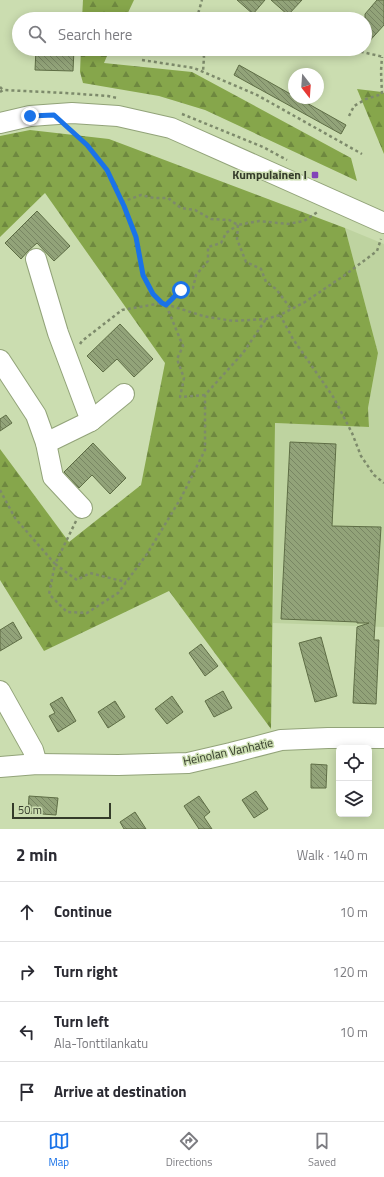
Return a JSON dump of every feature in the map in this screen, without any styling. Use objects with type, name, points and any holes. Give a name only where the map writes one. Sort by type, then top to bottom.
[{"type":"street","points":[[0,123],[30,116],[72,113],[118,116],[171,128],[383,230]]},
{"type":"street","points":[[36,260],[58,333],[91,421]]},
{"type":"street","points":[[0,360],[36,414],[46,443],[53,477],[82,508]]},
{"type":"street","points":[[46,443],[91,421],[124,394]]},
{"type":"street","points":[[0,691],[33,750],[37,764]]},
{"type":"street","name":"Heinolan Vanhatie","points":[[0,767],[37,764],[111,765],[188,763],[281,740],[384,738]]},
{"type":"path","points":[[199,12],[202,0]]},
{"type":"path","points":[[349,116],[354,106],[366,99],[382,94],[381,71],[383,57],[372,54]]},
{"type":"path","points":[[204,56],[204,72]]},
{"type":"path","points":[[142,60],[194,68],[258,95],[362,154]]},
{"type":"path","points":[[0,87],[3,90]]},
{"type":"path","points":[[54,115],[87,145],[107,170],[136,237],[143,275],[153,294],[166,305],[203,316],[233,321],[266,319],[280,315],[305,302],[345,275],[377,250],[383,230]]},
{"type":"path","points":[[122,202],[141,195],[154,198],[168,198],[181,208],[195,210],[211,219],[228,220],[238,225]]},
{"type":"path","points":[[166,305],[181,290],[193,288],[196,276],[208,261],[208,247],[221,242],[226,233],[238,225],[259,221],[288,224],[304,222],[320,210]]},
{"type":"path","points":[[238,225],[237,239],[246,262],[261,269],[266,282],[276,289],[291,309]]},
{"type":"path","points":[[68,360],[82,341],[122,310],[162,303]]},
{"type":"path","points":[[166,305],[183,346],[177,359],[184,378],[180,397],[205,395]]},
{"type":"path","points":[[280,315],[293,339],[334,398],[352,432],[361,456],[374,475],[384,482]]},
{"type":"path","points":[[82,508],[55,564],[49,594],[67,612],[86,613],[118,593],[148,554],[181,498],[205,450],[205,395],[243,353],[266,319]]},
{"type":"path","points":[[0,490],[15,518],[55,564],[77,580],[90,573],[126,582]]},
{"type":"shaded area","points":[[345,228],[384,244],[384,627],[273,623],[275,423],[369,427],[368,408],[378,353]]},
{"type":"green space","points":[[83,0],[134,0],[128,12],[82,12]]},
{"type":"green space","points":[[81,56],[107,56],[104,63],[192,72],[351,158],[357,181],[205,110],[159,96],[83,83],[80,72]]},
{"type":"green space","points":[[357,89],[384,93],[384,154]]},
{"type":"green space","points":[[30,130],[109,139],[345,228],[378,353],[368,408],[369,427],[275,423],[271,729],[169,591],[44,651],[0,580],[0,449],[69,542],[141,485],[165,363],[45,193],[0,237],[0,136]]},
{"type":"building","points":[[237,0],[265,0],[255,12],[251,12]]},
{"type":"building","points":[[271,0],[302,0],[291,12],[285,12]]},
{"type":"building","points":[[377,0],[384,0],[384,25],[372,38],[372,12],[367,12]]},
{"type":"building","points":[[36,56],[74,56],[73,71],[35,70]]},
{"type":"building","points":[[239,65],[288,93],[288,104],[309,104],[346,125],[341,134],[234,75]]},
{"type":"building","points":[[37,211],[70,246],[54,261],[37,243],[21,259],[5,243]]},
{"type":"building","points":[[120,324],[153,359],[134,377],[117,359],[103,372],[87,356]]},
{"type":"building","points":[[6,415],[12,423],[0,431],[0,419]]},
{"type":"building","points":[[290,442],[336,444],[332,526],[381,527],[374,640],[379,640],[376,704],[353,703],[357,627],[369,623],[281,619]]},
{"type":"building","points":[[93,443],[126,478],[110,494],[92,475],[79,488],[64,472]]},
{"type":"building","points":[[13,622],[22,638],[0,651],[0,630]]},
{"type":"building","points":[[321,637],[337,696],[315,702],[299,643]]},
{"type":"building","points":[[201,644],[218,666],[205,676],[189,653]]},
{"type":"building","points":[[223,691],[232,708],[214,717],[205,701]]},
{"type":"building","points":[[172,696],[183,712],[167,724],[155,709]]},
{"type":"building","points":[[62,697],[76,721],[58,732],[49,716],[55,713],[50,704]]},
{"type":"building","points":[[115,701],[125,717],[108,728],[98,712]]},
{"type":"building","points":[[311,764],[327,765],[326,788],[311,788]]},
{"type":"building","points":[[256,791],[268,809],[254,818],[242,800]]},
{"type":"building","points":[[29,796],[58,798],[56,815],[28,813]]},
{"type":"building","points":[[199,796],[210,812],[204,817],[212,829],[199,829],[184,806]]},
{"type":"building","points":[[135,812],[146,829],[124,829],[120,822]]},
{"type":"place","name":"Kumpulainen I","points":[[315,175]]},
{"type":"route","points":[[30,116],[54,115],[87,145],[107,170],[124,206],[136,237],[143,275],[153,294],[166,305],[181,290]]}]
